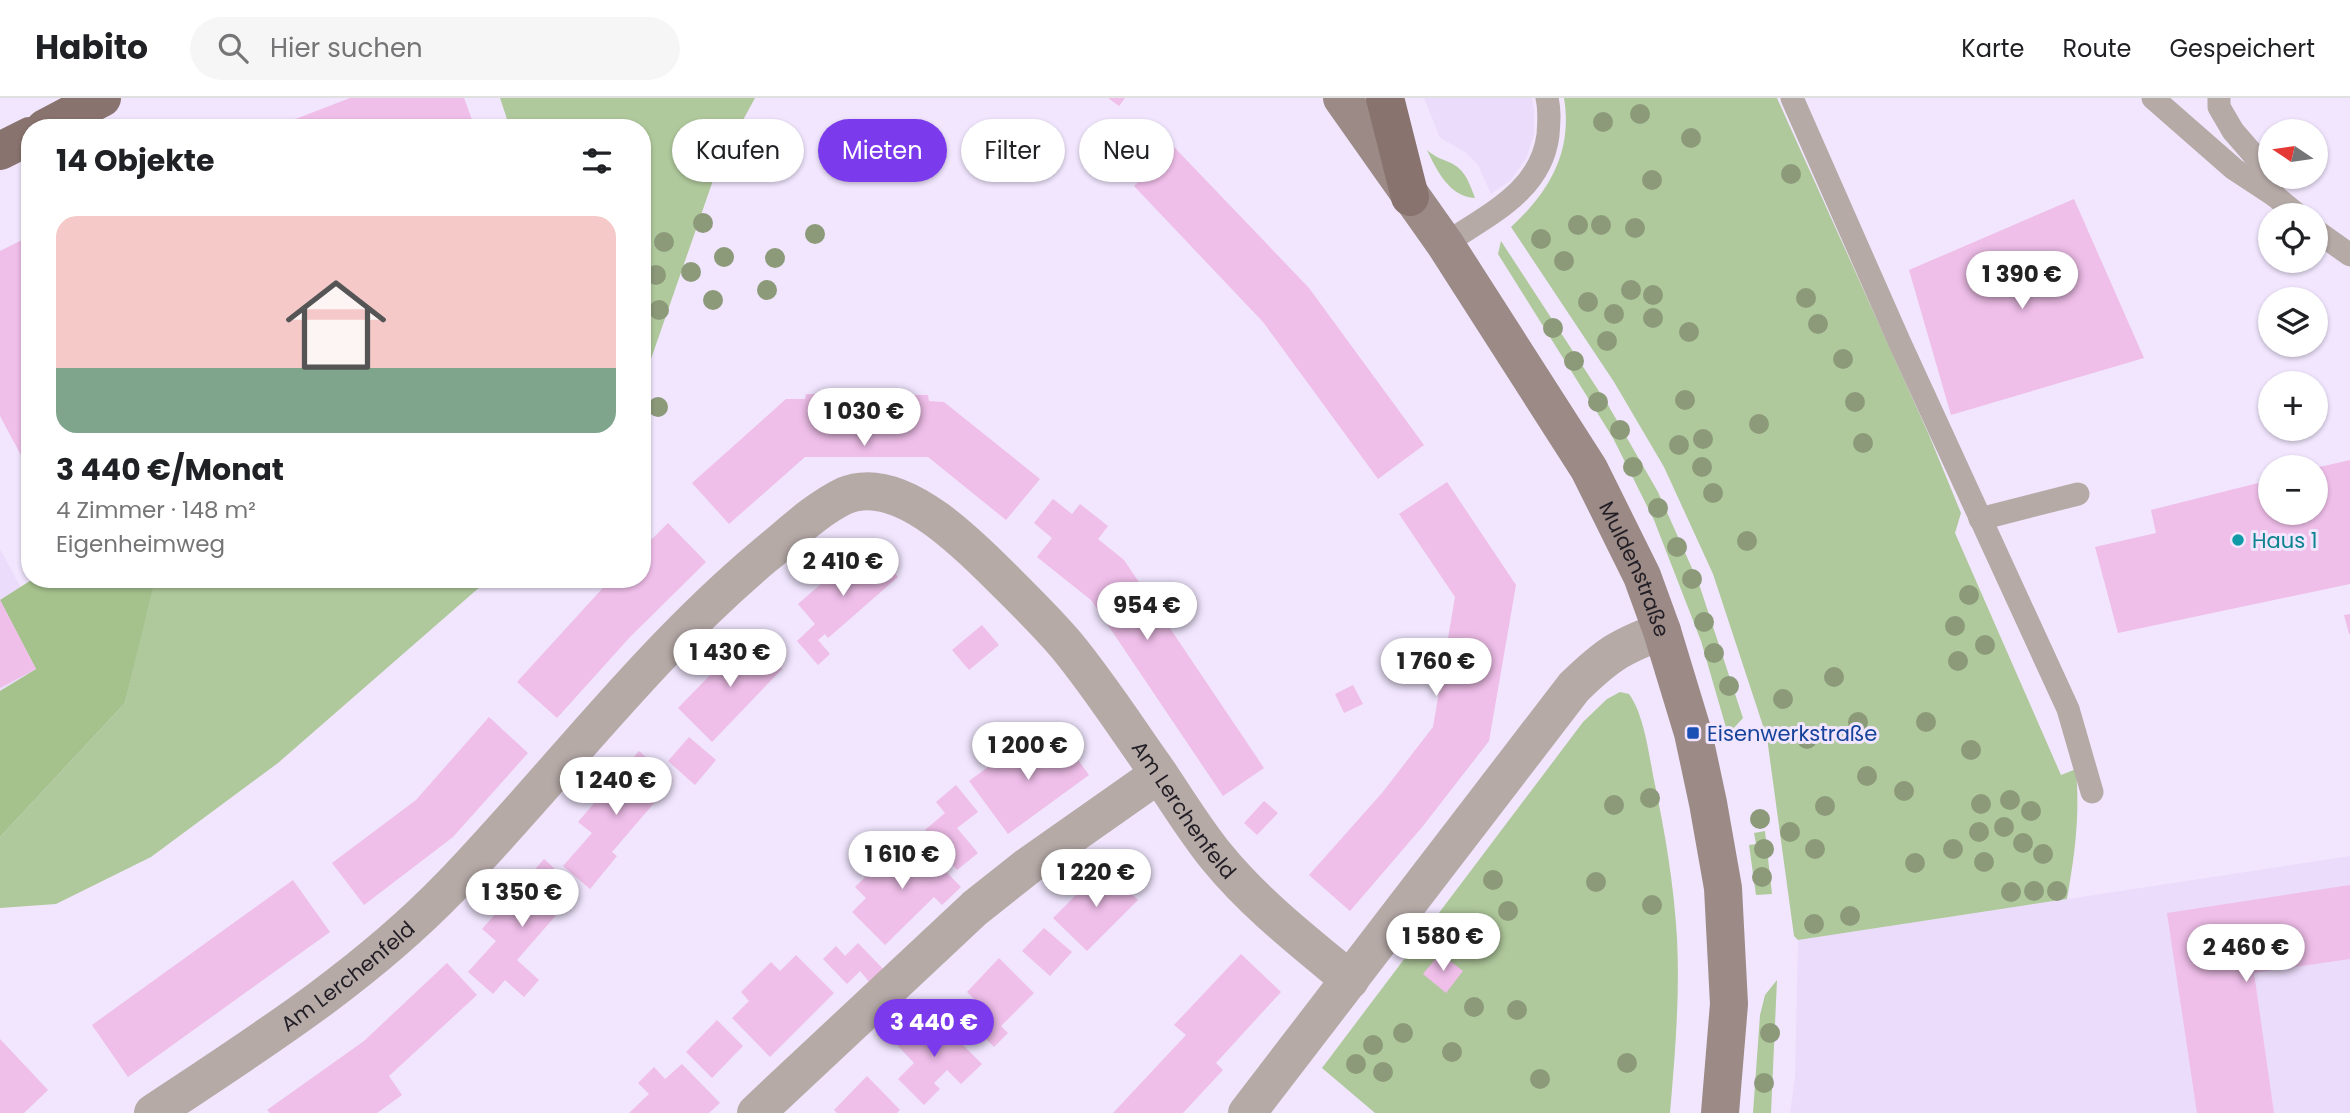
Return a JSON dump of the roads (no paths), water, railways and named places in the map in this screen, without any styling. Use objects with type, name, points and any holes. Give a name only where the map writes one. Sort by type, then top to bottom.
[{"type":"main road","name":"Muldenstraße","points":[[1342,98],[1445,244],[1589,469],[1642,576],[1693,733],[1723,888],[1729,1003],[1720,1113]]},
{"type":"main road","points":[[1385,98],[1410,197]]},
{"type":"main road","points":[[63,119],[101,100]]},
{"type":"main road","points":[[0,150],[21,140]]},
{"type":"street","name":"Am Lerchenfeld","points":[[153,1113],[289,1023],[400,936],[500,833],[603,716],[747,570],[845,495],[866,492],[883,492],[910,502],[939,521],[984,560],[1066,645],[1102,692],[1213,853],[1269,912],[1350,981]]},
{"type":"street","points":[[1247,1113],[1574,687],[1604,658],[1627,644],[1662,631]]},
{"type":"street","points":[[756,1113],[975,908],[1028,866],[1159,774]]},
{"type":"lane","points":[[1445,244],[1514,197],[1531,182],[1546,150],[1550,112],[1547,98]]},
{"type":"lane","points":[[1792,98],[2068,709],[2092,792]]},
{"type":"lane","points":[[2153,98],[2234,169],[2284,203]]},
{"type":"lane","points":[[2219,98],[2219,107],[2233,131],[2259,161],[2276,196]]},
{"type":"lane","points":[[2328,239],[2350,255]]},
{"type":"lane","points":[[1980,519],[2078,494]]},
{"type":"place","name":"Haus 1","points":[[2238,540]]},
{"type":"place","name":"Eisenwerkstraße","points":[[1693,733]]}]
